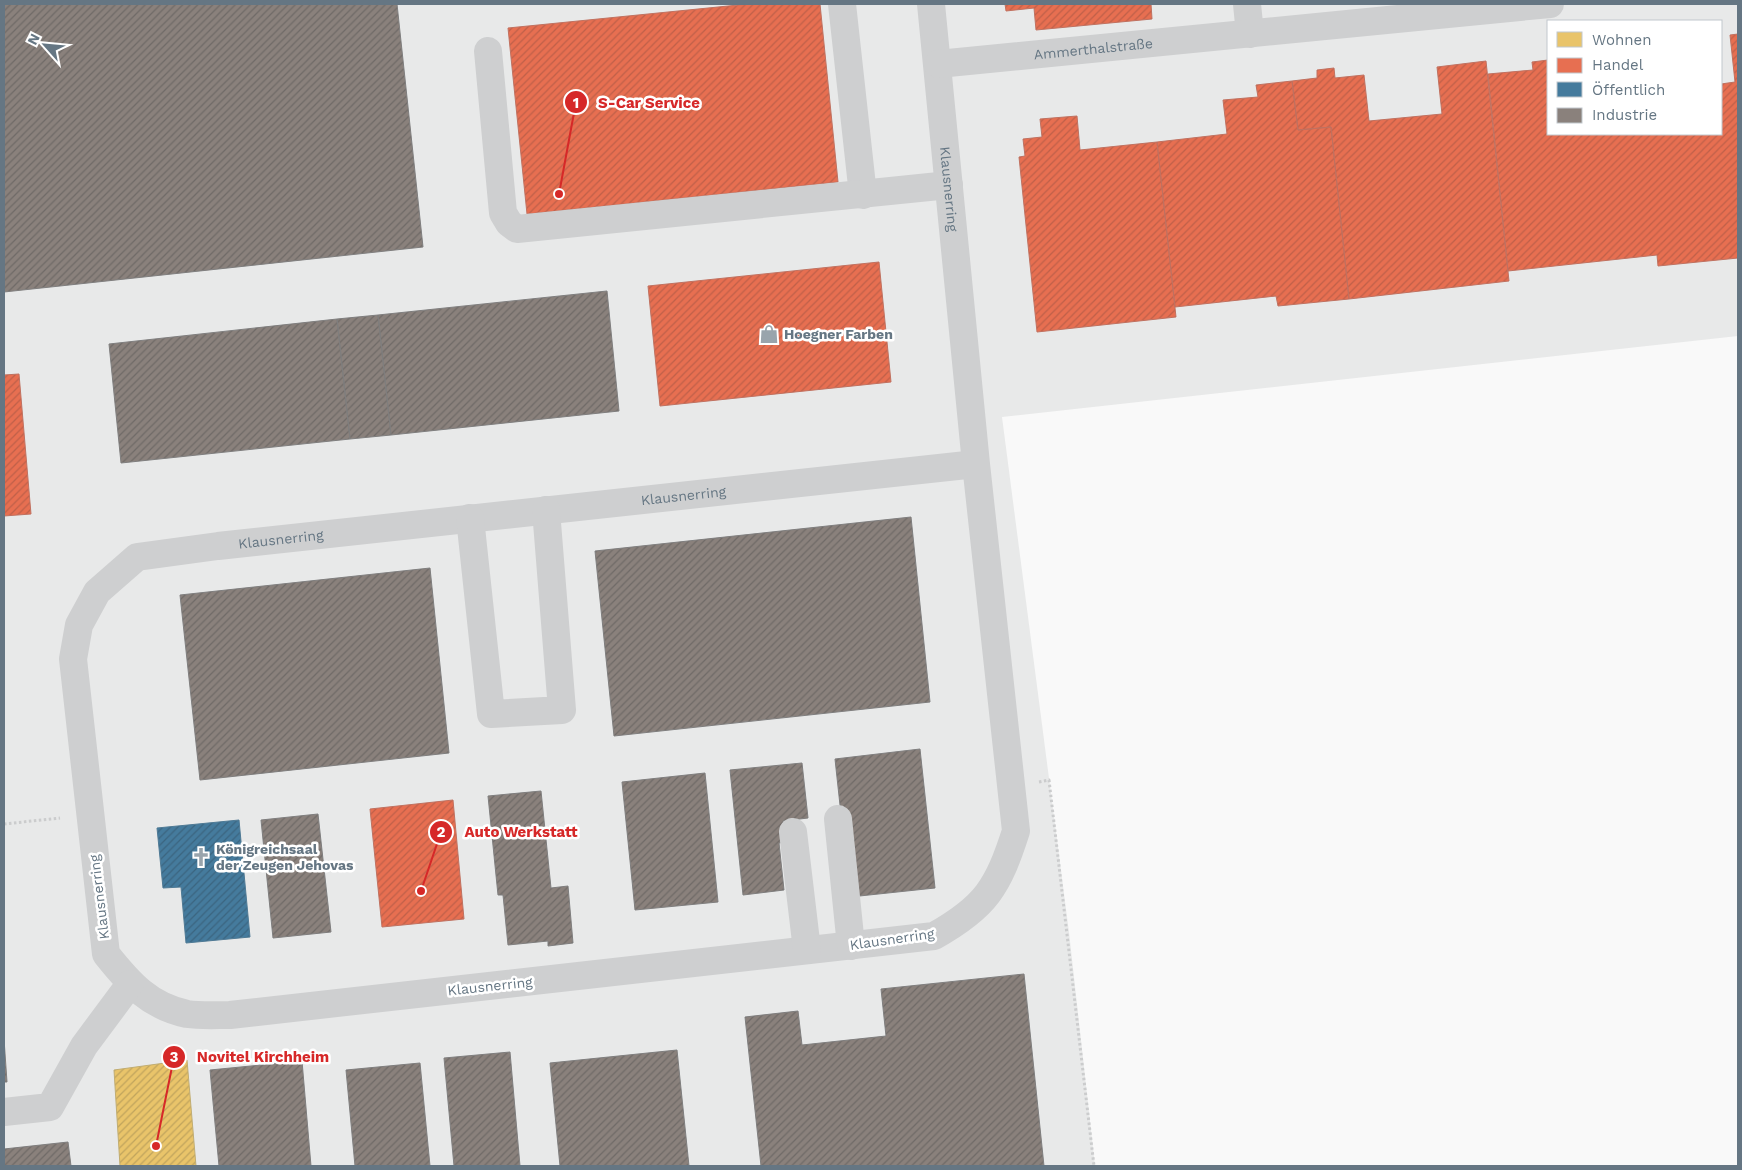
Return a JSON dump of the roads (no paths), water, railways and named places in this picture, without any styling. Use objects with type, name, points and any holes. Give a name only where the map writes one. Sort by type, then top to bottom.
[{"type":"street","points":[[842,4],[863,194]]},
{"type":"street","name":"Klausnerring","points":[[932,4],[976,464],[1016,831],[1003,870],[982,901],[960,921],[934,936],[230,1015],[187,1014],[155,1002],[130,984],[106,954],[72,660],[79,626],[97,592],[137,557],[218,546],[470,518],[976,464]]},
{"type":"street","points":[[1247,4],[1250,34]]},
{"type":"street","name":"Ammerthalstraße","points":[[938,64],[1550,4]]},
{"type":"street","points":[[488,51],[503,213],[509,223],[517,229],[949,186]]},
{"type":"street","points":[[470,518],[491,714],[562,710],[546,510]]},
{"type":"street","points":[[838,819],[851,946]]},
{"type":"street","points":[[793,832],[807,950]]},
{"type":"street","points":[[4,1112],[50,1107],[84,1046],[130,984]]},
{"type":"place","name":"S-Car Service","points":[[559,194]]},
{"type":"place","name":"Hoegner Farben","points":[[769,334]]},
{"type":"place","name":"Königreichsaal der Zeugen Jehovas","points":[[201,857]]},
{"type":"place","name":"Auto Werkstatt","points":[[421,891]]},
{"type":"place","name":"Novitel Kirchheim","points":[[156,1146]]}]
